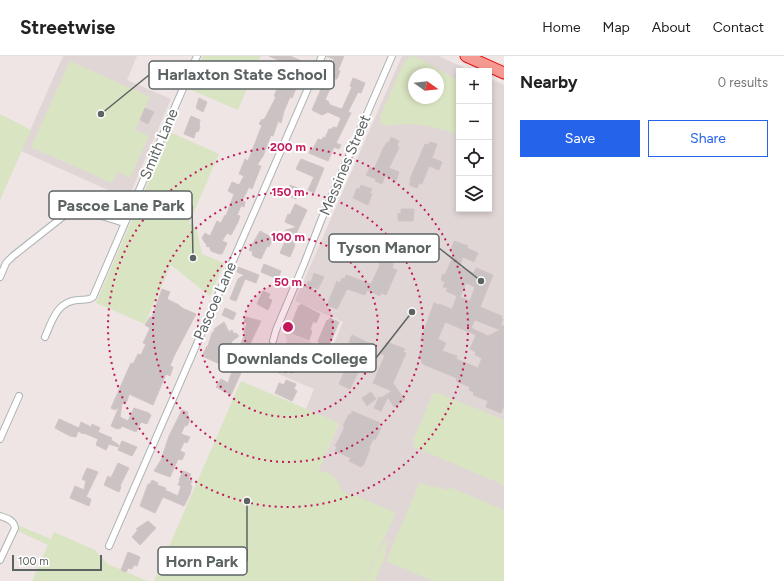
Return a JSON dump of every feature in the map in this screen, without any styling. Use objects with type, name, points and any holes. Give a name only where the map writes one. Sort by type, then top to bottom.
[{"type":"highway","points":[[467,56],[504,73]]},
{"type":"street","name":"Smith Lane","points":[[45,337],[56,312],[62,306],[73,300],[87,300],[93,297],[197,56]]},
{"type":"street","name":"Pascoe Lane","points":[[108,546],[322,56]]},
{"type":"street","name":"Messines Street","points":[[274,341],[276,330],[322,218],[392,56]]},
{"type":"street","points":[[0,277],[6,263],[13,256],[65,215],[73,212],[84,212],[125,223]]},
{"type":"street","points":[[0,440],[19,396]]},
{"type":"street","points":[[0,516],[14,524],[14,530],[0,560]]},
{"type":"shaded area","points":[[63,56],[137,56],[127,80],[171,99],[128,199],[21,151]]},
{"type":"shaded area","points":[[402,56],[438,56],[465,68],[456,68],[456,212],[492,212],[492,79],[504,85],[504,581],[270,581],[339,424],[306,409],[314,389],[279,374],[272,355],[283,351],[287,341],[283,330],[331,351],[343,322],[295,301]]},
{"type":"green space","points":[[203,56],[261,56],[238,110],[189,89]]},
{"type":"green space","points":[[411,56],[416,57],[436,68],[408,68],[408,104],[444,104],[444,73],[456,79],[456,134],[423,125],[405,124],[385,126],[380,122],[380,117],[404,62]]},
{"type":"green space","points":[[70,61],[150,97],[135,130],[149,136],[130,178],[117,172],[112,183],[31,147]]},
{"type":"green space","points":[[0,114],[31,130],[0,200]]},
{"type":"green space","points":[[170,132],[219,154],[189,223],[196,227],[202,254],[224,263],[210,296],[171,265],[145,324],[96,303]]},
{"type":"green space","points":[[241,381],[339,423],[318,472],[327,472],[333,476],[342,491],[349,495],[350,493],[396,513],[364,581],[154,581]]},
{"type":"green space","points":[[435,393],[504,420],[504,485],[414,447],[413,441],[432,395]]},
{"type":"green space","points":[[420,482],[434,488],[435,486],[447,490],[449,487],[504,510],[504,581],[433,581],[386,561]]},
{"type":"green space","points":[[20,526],[51,539],[54,532],[95,550],[108,564],[147,581],[32,581],[48,545],[18,531]]},
{"type":"green space","points":[[389,538],[386,554],[375,581],[365,581],[381,547]]},
{"type":"building","points":[[269,56],[290,56],[306,63],[292,98],[290,97],[284,111],[281,123],[278,121],[273,136],[271,135],[263,156],[257,165],[261,166],[252,189],[249,187],[242,201],[245,202],[244,207],[241,206],[237,215],[240,216],[238,222],[231,235],[227,233],[222,241],[227,243],[222,254],[219,254],[211,251],[210,247],[206,246],[207,244],[202,238],[205,233],[210,236],[217,221],[221,223],[225,215],[226,216],[234,194],[228,191],[232,182],[239,185],[244,176],[239,174],[245,159],[248,161],[262,125],[259,124],[262,119],[264,120],[276,97],[274,96],[283,76],[280,75],[285,63]]},
{"type":"building","points":[[326,56],[344,56],[338,70],[340,71],[337,79],[334,79],[325,100],[328,101],[330,105],[342,109],[352,87],[350,86],[353,78],[365,83],[361,93],[358,92],[348,112],[351,113],[336,143],[341,145],[339,149],[334,147],[328,161],[309,153],[311,148],[313,149],[318,139],[322,140],[323,137],[325,138],[329,129],[332,129],[333,127],[337,128],[341,118],[328,112],[322,115],[312,110],[334,59]]},
{"type":"building","points":[[199,98],[207,102],[203,112],[196,108]]},
{"type":"building","points":[[145,108],[154,112],[148,124],[140,120]]},
{"type":"building","points":[[191,116],[200,120],[200,127],[198,132],[196,131],[194,138],[184,134]]},
{"type":"building","points":[[391,137],[399,141],[397,146],[399,147],[389,168],[399,172],[396,181],[385,176],[382,184],[375,181],[376,179],[366,175],[370,167],[374,169],[384,147],[387,142],[389,143]]},
{"type":"building","points":[[430,142],[437,144],[432,158],[442,162],[439,170],[429,166],[422,184],[419,183],[417,188],[409,185],[410,179],[425,144],[428,145]]},
{"type":"building","points":[[301,159],[324,168],[314,193],[308,190],[314,177],[296,169]]},
{"type":"building","points":[[290,185],[300,189],[296,199],[284,194],[286,188],[288,189]]},
{"type":"building","points":[[361,185],[372,189],[370,193],[372,194],[368,205],[353,198],[357,188],[360,189]]},
{"type":"building","points":[[101,191],[120,198],[117,206],[97,200]]},
{"type":"building","points":[[295,204],[307,210],[296,234],[298,235],[290,257],[280,253],[286,239],[283,237],[286,230],[297,227],[285,222],[288,214],[290,215]]},
{"type":"building","points":[[401,209],[414,209],[413,221],[398,221],[398,213],[401,214]]},
{"type":"building","points":[[260,231],[273,238],[269,247],[267,246],[261,259],[252,255],[253,252],[249,250]]},
{"type":"building","points":[[386,236],[391,238],[387,245],[392,249],[387,260],[394,264],[392,268],[397,270],[386,295],[381,293],[380,296],[367,290],[365,295],[347,289],[337,309],[327,305],[337,281],[340,283],[342,278],[345,279],[346,275],[371,284],[380,265],[377,255],[375,254],[377,249],[374,248],[376,243],[382,243]]},
{"type":"building","points":[[454,241],[468,246],[467,248],[478,253],[474,262],[463,257],[459,267],[474,273],[476,268],[493,275],[480,307],[502,316],[501,318],[503,319],[501,325],[504,326],[504,406],[501,413],[486,407],[488,401],[473,395],[474,392],[469,390],[470,387],[456,381],[457,378],[425,365],[421,362],[422,360],[418,358],[424,343],[420,341],[434,303],[452,309],[457,296],[446,291],[448,288],[443,287],[445,282],[441,280],[443,274],[445,275],[454,254],[450,252]],"holes":[[[466,283],[475,287],[470,301],[460,297]],[[475,320],[500,330],[488,336],[471,328]],[[445,322],[476,335],[470,349],[476,352],[475,355],[482,358],[478,368],[456,359],[457,356],[442,351],[446,343],[438,339]]]},
{"type":"building","points":[[264,264],[281,271],[278,279],[261,272]]},
{"type":"building","points":[[238,267],[259,275],[256,283],[245,279],[236,301],[230,299],[238,279],[244,275],[237,272]]},
{"type":"building","points":[[314,273],[324,277],[318,289],[313,287],[312,290],[306,287],[308,281],[311,282]]},
{"type":"building","points":[[162,289],[170,292],[167,299],[196,314],[174,356],[170,366],[173,367],[170,376],[166,374],[153,405],[129,394],[127,401],[122,404],[120,417],[128,421],[134,408],[151,415],[147,424],[141,422],[136,432],[122,426],[120,429],[117,429],[111,426],[119,407],[115,410],[111,408],[131,363],[133,364],[138,354],[141,355],[146,344],[143,343],[150,328],[145,325],[150,317],[152,317]]},
{"type":"building","points":[[263,291],[270,294],[268,298],[272,300],[268,310],[257,304]]},
{"type":"building","points":[[301,304],[320,314],[316,323],[313,321],[309,340],[291,333],[289,330],[299,305],[300,306]]},
{"type":"building","points":[[225,308],[236,313],[233,320],[222,315]]},
{"type":"building","points":[[246,317],[261,321],[249,346],[251,347],[246,356],[248,357],[231,395],[216,387],[221,379],[228,383],[233,369],[221,362],[220,364],[204,357],[205,355],[203,354],[208,346],[212,333],[215,330],[214,329],[224,322],[229,332],[232,330],[234,334],[236,333],[239,336],[232,341],[230,347],[224,344],[221,353],[232,358],[235,351],[237,352],[247,330],[244,333],[247,323],[244,322]]},
{"type":"building","points":[[330,318],[339,322],[328,348],[318,344],[318,341],[327,320],[328,321]]},
{"type":"building","points":[[352,335],[371,344],[363,363],[365,364],[363,369],[360,368],[350,389],[339,384],[348,363],[341,360],[344,353],[356,358],[361,348],[349,342]]},
{"type":"building","points":[[387,342],[405,349],[403,352],[406,353],[393,383],[405,400],[394,407],[388,397],[381,411],[374,408],[379,397],[381,398],[392,391],[373,383],[385,355],[381,354]]},
{"type":"building","points":[[286,380],[296,384],[294,389],[297,391],[292,401],[275,393],[279,383],[284,385]]},
{"type":"building","points":[[371,392],[376,399],[367,406],[362,398]]},
{"type":"building","points":[[182,410],[188,412],[187,415],[190,419],[187,426],[185,425],[181,434],[190,437],[187,443],[184,442],[180,451],[185,453],[182,460],[178,459],[170,477],[154,471],[161,460],[169,436]]},
{"type":"building","points":[[352,411],[380,423],[378,427],[381,428],[375,440],[373,439],[363,466],[362,465],[361,467],[349,461],[351,458],[335,451],[337,447],[335,446],[345,427],[343,426],[349,414],[351,415]]},
{"type":"building","points":[[59,419],[79,428],[81,422],[91,427],[92,424],[100,428],[98,432],[112,438],[111,440],[119,445],[118,447],[109,444],[106,450],[96,445],[98,439],[84,433],[83,434],[78,431],[76,437],[70,436],[55,428]]},
{"type":"building","points":[[122,441],[137,447],[132,456],[118,450]]},
{"type":"building","points":[[118,463],[129,468],[120,486],[119,492],[104,485],[108,476],[111,478]]},
{"type":"building","points":[[87,468],[98,472],[86,497],[91,499],[89,506],[70,498],[75,486],[84,490],[86,481],[82,479]]},
{"type":"building","points":[[183,471],[191,474],[188,479],[192,481],[190,485],[192,486],[190,494],[184,506],[163,497],[155,513],[140,506],[148,484],[150,484],[152,480],[158,483],[157,485],[166,488],[165,490],[178,496],[181,486],[178,485],[179,480]]},
{"type":"building","points":[[148,521],[156,528],[140,545],[132,537],[138,530],[136,529]]},
{"type":"building","points":[[128,552],[140,557],[137,566],[134,565],[132,569],[128,568],[126,572],[121,570]]},
{"type":"place","name":"Harlaxton State School","points":[[101,114]]},
{"type":"place","name":"Pascoe Lane Park","points":[[193,258]]},
{"type":"place","name":"Tyson Manor","points":[[481,281]]},
{"type":"place","name":"Downlands College","points":[[412,312]]},
{"type":"place","name":"Horn Park","points":[[247,501]]}]
